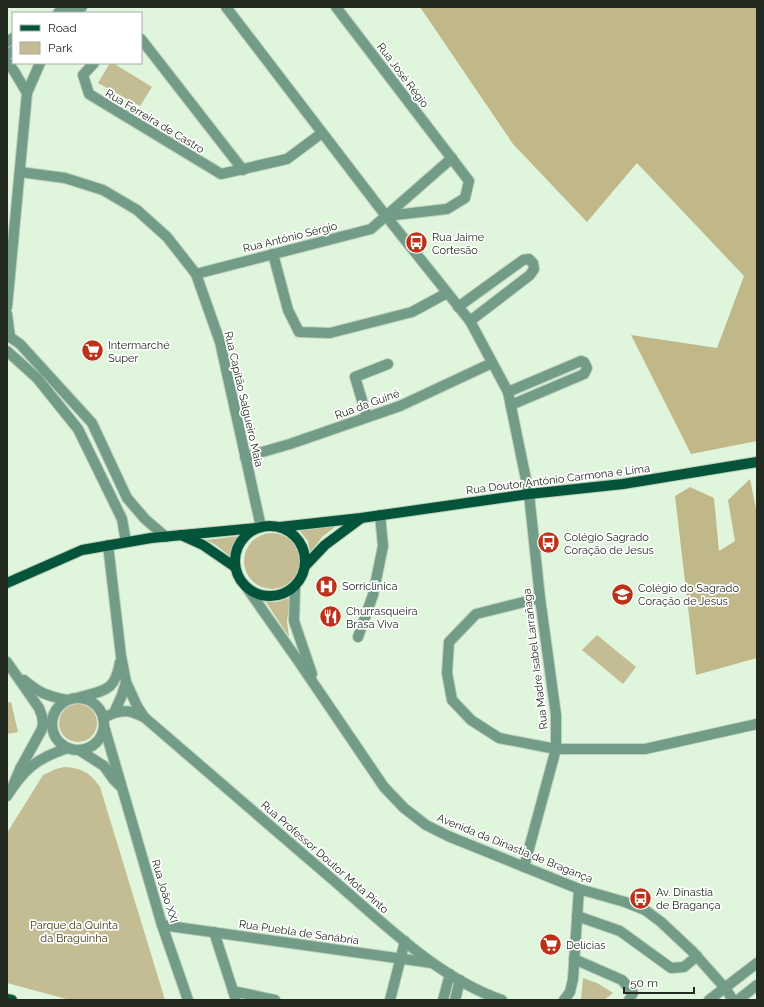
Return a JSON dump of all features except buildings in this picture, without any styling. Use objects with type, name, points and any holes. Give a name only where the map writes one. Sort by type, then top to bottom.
[{"type":"main road","name":"Rua Doutor António Carmona e Lima","points":[[280,527],[361,518],[529,494],[624,484],[757,462]]},
{"type":"main road","name":"Rua Doutor António Carmona e Lima","points":[[306,565],[325,545],[361,518]]},
{"type":"main road","points":[[7,583],[82,550],[126,542],[268,526],[280,527],[289,531],[297,537],[304,550],[306,565],[302,577],[295,587],[286,593],[276,596],[256,594],[247,588],[238,575],[235,566],[236,555],[240,544],[247,534],[259,528]]},
{"type":"main road","points":[[181,535],[203,546],[235,566]]},
{"type":"main road","points":[[7,999],[12,1000]]},
{"type":"street","points":[[226,7],[386,216],[470,321],[508,392],[529,494]]},
{"type":"street","name":"Rua José Régio","points":[[336,7],[469,181],[465,198],[447,208],[386,216]]},
{"type":"street","name":"Rua Ferreira de Castro","points":[[142,40],[243,170]]},
{"type":"street","points":[[7,62],[27,93]]},
{"type":"street","points":[[34,76],[36,64]]},
{"type":"street","points":[[7,307],[27,93],[40,64]]},
{"type":"street","name":"Rua Ferreira de Castro","points":[[93,64],[83,76],[89,94],[221,174],[287,159],[322,133]]},
{"type":"street","points":[[386,216],[452,158]]},
{"type":"street","name":"Rua Capitão Salgueiro Maia","points":[[20,172],[65,178],[103,190],[137,210],[167,237],[196,274],[220,342],[259,528]]},
{"type":"street","name":"Rua António Sérgio","points":[[196,274],[371,229],[386,216]]},
{"type":"street","points":[[273,254],[288,310],[299,332],[330,333],[412,312],[447,293]]},
{"type":"street","points":[[458,307],[524,260],[529,259],[533,263],[534,269],[530,275],[470,321]]},
{"type":"street","points":[[7,314],[8,336],[20,344],[92,423],[127,498],[145,519],[166,537]]},
{"type":"street","points":[[7,351],[36,378],[78,429],[122,519],[126,542]]},
{"type":"street","points":[[508,392],[581,361],[584,362],[587,368],[584,374],[511,405]]},
{"type":"street","name":"Rua da Guiné","points":[[245,457],[290,444],[400,406],[492,362]]},
{"type":"street","points":[[367,417],[356,377],[388,364]]},
{"type":"street","name":"Rua Madre Isabel Larrañaga","points":[[524,867],[556,749],[556,715],[540,598],[529,494]]},
{"type":"street","points":[[358,637],[373,595],[383,546],[380,515]]},
{"type":"street","points":[[104,722],[114,712],[126,682],[121,656],[108,545]]},
{"type":"street","points":[[295,587],[294,621],[316,685]]},
{"type":"street","points":[[247,588],[316,685]]},
{"type":"street","points":[[540,598],[476,614],[449,642],[447,673],[452,700],[471,720],[499,738],[556,749],[645,749],[757,724]]},
{"type":"street","points":[[80,697],[88,699],[95,704],[100,710],[104,722],[102,733],[98,740],[86,749],[78,750],[68,748],[61,744],[52,731],[51,723],[56,709],[66,700],[102,691],[110,687],[115,681],[118,673],[121,656]]},
{"type":"street","points":[[8,665],[38,691],[48,696],[66,700]]},
{"type":"street","points":[[8,665],[39,708],[42,716],[42,729]]},
{"type":"street","name":"Rua Professor Doutor Mota Pinto","points":[[126,682],[144,718]]},
{"type":"street","name":"Avenida da Dinastia de Bragança","points":[[316,685],[384,787],[404,808],[426,825],[448,836],[579,889],[625,902],[645,910],[661,922],[697,956],[725,988],[733,1000]]},
{"type":"street","name":"Rua Professor Doutor Mota Pinto","points":[[102,691],[122,695],[137,706]]},
{"type":"street","name":"Rua Professor Doutor Mota Pinto","points":[[114,712],[129,711],[144,718],[432,963],[486,995],[502,1000]]},
{"type":"street","points":[[9,791],[42,729],[53,716]]},
{"type":"street","name":"Rua João XXI","points":[[104,722],[162,925],[188,1000]]},
{"type":"street","points":[[9,791],[25,771],[36,762],[51,754],[68,748]]},
{"type":"street","name":"Rua João XXI","points":[[78,750],[104,766],[114,780],[122,787]]},
{"type":"street","points":[[564,1000],[570,992],[572,986],[579,889]]},
{"type":"street","points":[[577,916],[620,931],[671,968],[684,967],[697,956]]},
{"type":"street","name":"Rua Puebla de Sanábria","points":[[162,925],[432,963]]},
{"type":"street","points":[[214,932],[235,995],[275,1000]]},
{"type":"street","points":[[390,1000],[405,941]]},
{"type":"street","points":[[574,959],[622,980],[633,993],[629,1000]]},
{"type":"street","points":[[709,1000],[757,964]]},
{"type":"street","points":[[443,1000],[450,974]]},
{"type":"street","points":[[455,1000],[460,980]]},
{"type":"street","points":[[738,1000],[757,986]]},
{"type":"green space","points":[[109,64],[115,64],[152,87],[140,106],[98,83]]},
{"type":"green space","points":[[339,524],[322,537],[310,553],[308,541],[299,530]]},
{"type":"green space","points":[[272,533],[287,538],[295,546],[300,561],[295,576],[287,584],[272,589],[257,584],[249,576],[244,561],[249,546],[257,538]]},
{"type":"green space","points":[[240,536],[233,546],[231,557],[216,545],[206,540]]},
{"type":"green space","points":[[290,598],[287,621],[289,637],[266,602],[277,602]]},
{"type":"green space","points":[[597,635],[636,667],[623,684],[582,650]]},
{"type":"green space","points":[[11,702],[18,732],[7,734],[7,703]]},
{"type":"green space","points":[[78,704],[91,710],[97,723],[91,736],[78,742],[65,736],[59,723],[65,710]]},
{"type":"green space","name":"Parque da Quinta da Braguinha","points":[[64,767],[85,772],[93,778],[100,787],[165,1000],[70,1000],[7,983],[7,833],[43,775]]},
{"type":"green space","points":[[583,978],[597,983],[613,993],[604,1000],[581,1000]]},
{"type":"shaded area","points":[[420,7],[757,7],[757,441],[691,454],[631,335],[717,348],[744,276],[637,163],[587,222],[513,144]]},
{"type":"shaded area","points":[[750,479],[757,514],[757,658],[696,675],[675,496],[690,487],[714,498],[719,551],[735,541],[728,500]]},
{"type":"place","name":"Rua Jaime Cortesão","points":[[416,243]]},
{"type":"place","name":"Intermarché Super","points":[[92,351]]},
{"type":"place","name":"Colégio Sagrado Coração de Jesus","points":[[549,543]]},
{"type":"place","name":"Sorriclínica","points":[[326,586]]},
{"type":"place","name":"Colégio do Sagrado Coração de Jesus","points":[[623,594]]},
{"type":"place","name":"Churrasqueira Brasa Viva","points":[[330,617]]},
{"type":"place","name":"Av. Dinastia de Bragança","points":[[641,898]]},
{"type":"place","name":"Delícias","points":[[551,945]]}]
